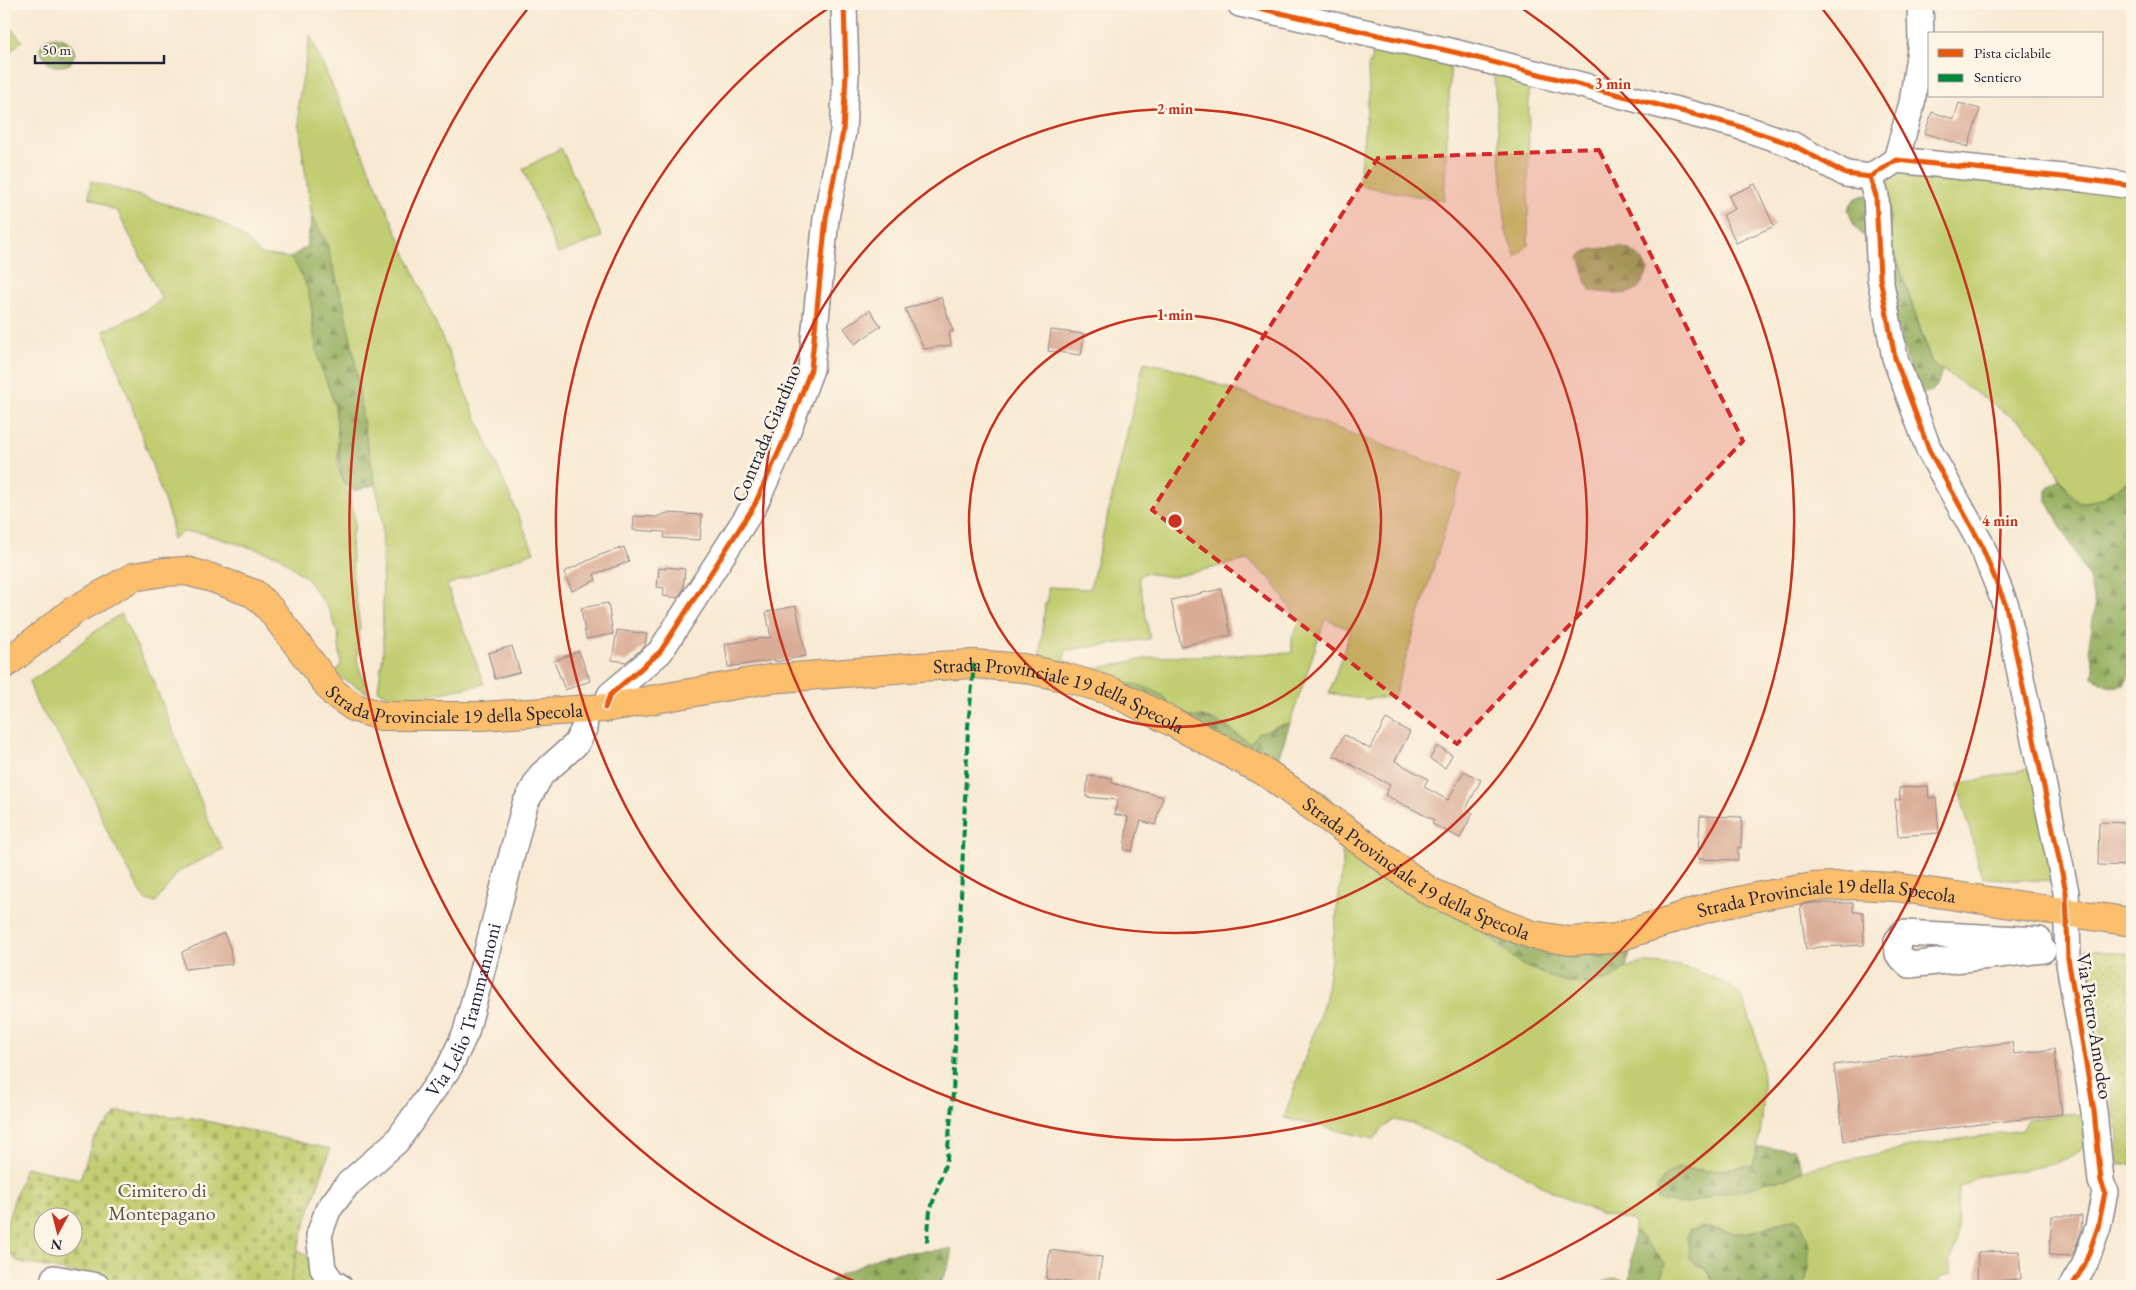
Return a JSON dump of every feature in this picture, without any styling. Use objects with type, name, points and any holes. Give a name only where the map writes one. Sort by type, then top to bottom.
[{"type":"main road","name":"Strada Provinciale 19 della Specola","points":[[4,665],[73,611],[133,577],[163,572],[186,571],[212,578],[255,594],[271,610],[334,693],[355,708],[382,716],[482,716],[596,709],[769,679],[920,666],[974,664],[1023,668],[1068,678],[1111,691],[1180,727],[1268,774],[1429,891],[1498,922],[1533,935],[1570,941],[1616,938],[1707,908],[1760,896],[1813,888],[1855,885],[1895,887],[1957,895],[2066,914],[2132,922]]},
{"type":"street","name":"Contrada Giardino","points":[[596,709],[660,652],[754,506],[785,438],[811,369],[826,218],[843,132],[846,74],[844,4]]},
{"type":"street","points":[[1240,4],[1458,53],[1734,125],[1791,144],[1846,174],[1870,177],[1896,160],[2132,186]]},
{"type":"street","points":[[1896,160],[1912,103],[1921,42],[1920,4]]},
{"type":"street","name":"Via Pietro Amodeo","points":[[1870,177],[1876,196],[1880,278],[1895,358],[1929,450],[1981,544],[2006,606],[2066,892],[2068,958],[2094,1111],[2101,1181],[2105,1192],[2098,1226],[2085,1264],[2072,1286]]},
{"type":"street","name":"Via Lelio Trammannoni","points":[[339,1286],[332,1282],[323,1269],[319,1234],[328,1210],[347,1186],[397,1141],[450,1066],[466,1032],[525,804],[541,775],[576,744],[596,709]]},
{"type":"street","points":[[314,1286],[318,1270],[319,1234]]},
{"type":"street","points":[[54,1278],[97,1286]]},
{"type":"highlighted area","points":[[1599,150],[1743,441],[1457,744],[1152,510],[1378,158]]},
{"type":"green space","points":[[4,19],[22,41],[4,57]]},
{"type":"green space","points":[[310,36],[373,177],[534,552],[447,585],[484,684],[427,696],[393,698],[378,690],[383,653],[382,517],[364,428],[354,355],[326,241],[312,218],[298,105]]},
{"type":"green space","points":[[56,37],[66,40],[72,46],[75,53],[70,64],[54,66],[44,58],[40,47],[46,39]]},
{"type":"green space","points":[[1378,39],[1451,55],[1444,201],[1358,185],[1369,92],[1368,68]]},
{"type":"green space","points":[[1493,65],[1529,75],[1528,245],[1516,257],[1506,232]]},
{"type":"green space","points":[[561,148],[602,237],[558,254],[523,169]]},
{"type":"green space","points":[[1889,167],[2132,192],[2132,478],[2102,499],[2079,503],[2060,479],[2047,452],[2024,425],[1932,363],[1891,242]]},
{"type":"green space","points":[[91,181],[212,218],[238,233],[260,254],[290,258],[298,267],[312,299],[312,324],[319,360],[335,406],[338,467],[352,505],[355,523],[351,540],[353,579],[360,626],[357,661],[368,693],[335,674],[341,664],[338,634],[329,610],[307,579],[279,556],[201,533],[183,532],[172,539],[172,524],[104,331],[141,313],[162,299],[118,212],[89,197]]},
{"type":"green space","points":[[1867,195],[1889,197],[1891,242],[1926,348],[1932,363],[1942,370],[1939,381],[1932,391],[1917,393],[1871,237],[1862,235],[1854,225],[1848,210],[1855,199]]},
{"type":"green space","points":[[312,218],[326,241],[343,302],[354,355],[364,428],[375,484],[355,491],[344,484],[340,465],[335,407],[319,360],[309,294],[299,270],[290,258],[306,247]]},
{"type":"green space","points":[[1620,247],[1637,255],[1643,261],[1648,270],[1641,284],[1637,289],[1625,293],[1614,294],[1591,291],[1585,279],[1581,262],[1578,259],[1590,250]]},
{"type":"green space","points":[[1144,362],[1170,367],[1462,474],[1394,697],[1366,699],[1329,693],[1351,630],[1325,619],[1290,723],[1276,726],[1250,744],[1231,730],[1209,718],[1194,718],[1124,685],[1077,672],[1154,657],[1292,653],[1292,638],[1300,622],[1270,578],[1247,560],[1173,577],[1144,573],[1139,578],[1150,639],[1066,650],[1062,668],[1040,665],[1045,603],[1048,603],[1048,587],[1090,589]]},
{"type":"green space","points":[[2132,478],[2132,671],[2124,685],[2111,686],[2100,683],[2093,677],[2094,669],[2089,645],[2095,606],[2089,578],[2047,501],[2047,489],[2060,479],[2070,494],[2080,503],[2102,499]]},
{"type":"green space","points":[[121,614],[153,680],[213,832],[223,849],[179,871],[156,902],[145,900],[107,831],[89,787],[37,704],[29,682]]},
{"type":"green space","points":[[1132,684],[1155,691],[1165,698],[1172,708],[1194,718],[1201,716],[1227,728],[1250,744],[1258,733],[1290,723],[1276,765],[1325,794],[1341,812],[1124,685]]},
{"type":"green space","points":[[2032,768],[2055,881],[1982,878],[1958,784]]},
{"type":"green space","points":[[1341,840],[1477,926],[1522,965],[1611,979],[1632,965],[1653,963],[1679,966],[1698,971],[1717,980],[1740,995],[1755,1034],[1760,1052],[1762,1071],[1763,1109],[1758,1147],[1753,1165],[1710,1171],[1678,1168],[1666,1175],[1657,1189],[1693,1202],[1709,1196],[1751,1188],[1766,1181],[1787,1179],[1809,1168],[1920,1145],[2021,1130],[2027,1120],[2072,1113],[2080,1115],[2088,1127],[2089,1140],[2067,1158],[2054,1163],[1980,1177],[1959,1188],[1956,1246],[1949,1261],[1952,1275],[1941,1277],[1936,1286],[1805,1286],[1807,1274],[1779,1222],[1759,1230],[1741,1234],[1700,1227],[1687,1235],[1688,1245],[1695,1264],[1706,1269],[1717,1286],[1658,1286],[1665,1263],[1634,1230],[1634,1221],[1599,1214],[1551,1191],[1497,1160],[1451,1139],[1442,1138],[1414,1124],[1394,1120],[1383,1128],[1374,1139],[1284,1118],[1326,997],[1343,862]]},
{"type":"green space","points":[[1477,926],[1632,945],[1626,967],[1611,979],[1590,984],[1567,983],[1522,965]]},
{"type":"green space","points":[[2085,949],[2132,955],[2132,1164],[2118,1166],[2118,1135]]},
{"type":"green space","name":"Cimitero di Montepagano","points":[[118,1112],[193,1118],[330,1149],[297,1250],[290,1286],[133,1286],[17,1261],[4,1246],[4,1231],[25,1167],[80,1179],[94,1138]]},
{"type":"green space","points":[[1758,1148],[1794,1149],[1803,1170],[1787,1179],[1766,1181],[1751,1188],[1709,1196],[1693,1202],[1678,1204],[1658,1200],[1657,1189],[1666,1175],[1678,1168],[1710,1171],[1753,1165]]},
{"type":"green space","points":[[1797,1218],[1806,1235],[1809,1251],[1805,1286],[1717,1286],[1706,1269],[1689,1258],[1689,1231],[1705,1228],[1743,1233]]},
{"type":"green space","points":[[1634,1230],[1665,1263],[1658,1286],[1630,1286]]},
{"type":"green space","points":[[952,1249],[948,1267],[939,1286],[827,1286],[833,1278],[884,1254]]},
{"type":"green space","points":[[297,1250],[306,1254],[326,1286],[290,1286]]},
{"type":"green space","points":[[1617,1278],[1630,1282],[1630,1286],[1586,1286]]},
{"type":"building","points":[[1959,103],[1980,109],[1968,147],[1925,133],[1932,112],[1954,119]]},
{"type":"building","points":[[1755,184],[1774,226],[1736,243],[1723,215],[1735,209],[1729,196]]},
{"type":"building","points":[[941,297],[953,331],[949,332],[951,345],[924,349],[905,309]]},
{"type":"building","points":[[870,310],[881,326],[855,344],[844,328]]},
{"type":"building","points":[[1051,330],[1084,334],[1081,355],[1048,351]]},
{"type":"building","points":[[667,513],[702,515],[700,540],[664,538],[665,532],[633,530],[634,516],[656,517]]},
{"type":"building","points":[[624,547],[629,562],[594,574],[596,580],[572,591],[564,572],[600,555]]},
{"type":"building","points":[[666,567],[685,569],[683,590],[678,598],[663,596],[664,588],[657,587],[659,568],[666,569]]},
{"type":"building","points":[[1221,589],[1231,635],[1181,646],[1171,600]]},
{"type":"building","points":[[608,603],[613,634],[586,639],[581,608]]},
{"type":"building","points":[[796,606],[806,656],[776,662],[775,660],[728,667],[725,644],[771,637],[766,612]]},
{"type":"building","points":[[617,630],[647,634],[645,646],[626,662],[612,660]]},
{"type":"building","points":[[512,646],[520,672],[495,679],[488,653]]},
{"type":"building","points":[[579,651],[590,681],[565,690],[554,661]]},
{"type":"building","points":[[1386,719],[1410,732],[1395,761],[1428,779],[1424,787],[1448,800],[1464,771],[1481,780],[1466,809],[1473,813],[1460,838],[1432,824],[1434,820],[1385,795],[1390,785],[1333,755],[1344,735],[1370,749]]},
{"type":"building","points":[[1437,746],[1452,755],[1445,768],[1430,759]]},
{"type":"building","points":[[1088,776],[1112,778],[1112,783],[1163,797],[1155,825],[1141,821],[1132,851],[1124,850],[1128,817],[1114,814],[1118,800],[1086,797]]},
{"type":"building","points":[[1928,786],[1929,798],[1936,797],[1939,833],[1898,836],[1895,800],[1900,800],[1899,788]]},
{"type":"building","points":[[1700,816],[1742,817],[1741,848],[1738,847],[1738,860],[1698,859]]},
{"type":"building","points":[[2099,822],[2132,823],[2132,866],[2098,865]]},
{"type":"building","points":[[1813,903],[1853,903],[1853,912],[1863,912],[1864,945],[1818,947],[1806,950],[1800,905]]},
{"type":"building","points":[[224,933],[230,948],[232,964],[185,969],[182,952]]},
{"type":"building","points":[[2012,1042],[2014,1054],[2054,1049],[2062,1114],[1844,1141],[1834,1065]]},
{"type":"building","points":[[2052,1216],[2082,1216],[2081,1233],[2072,1256],[2049,1255]]},
{"type":"building","points":[[1050,1250],[1102,1257],[1098,1286],[1046,1279]]},
{"type":"building","points":[[2019,1251],[2021,1279],[1977,1282],[1978,1252]]},
{"type":"marked path","points":[[927,1242],[930,1211],[947,1159],[953,1093],[968,727],[974,664]]},
{"type":"cycle path","points":[[605,708],[610,695],[660,652],[754,506],[785,438],[811,369],[826,218],[843,132],[846,74],[844,4]]},
{"type":"cycle path","points":[[1240,4],[1458,53],[1735,125],[1791,144],[1846,174],[1870,177],[1896,160],[2132,186]]},
{"type":"cycle path","points":[[1870,177],[1876,196],[1880,278],[1895,358],[1929,450],[1981,544],[2006,606],[2066,892],[2068,958],[2094,1111],[2101,1181],[2105,1192],[2098,1227],[2085,1264],[2072,1286]]}]
